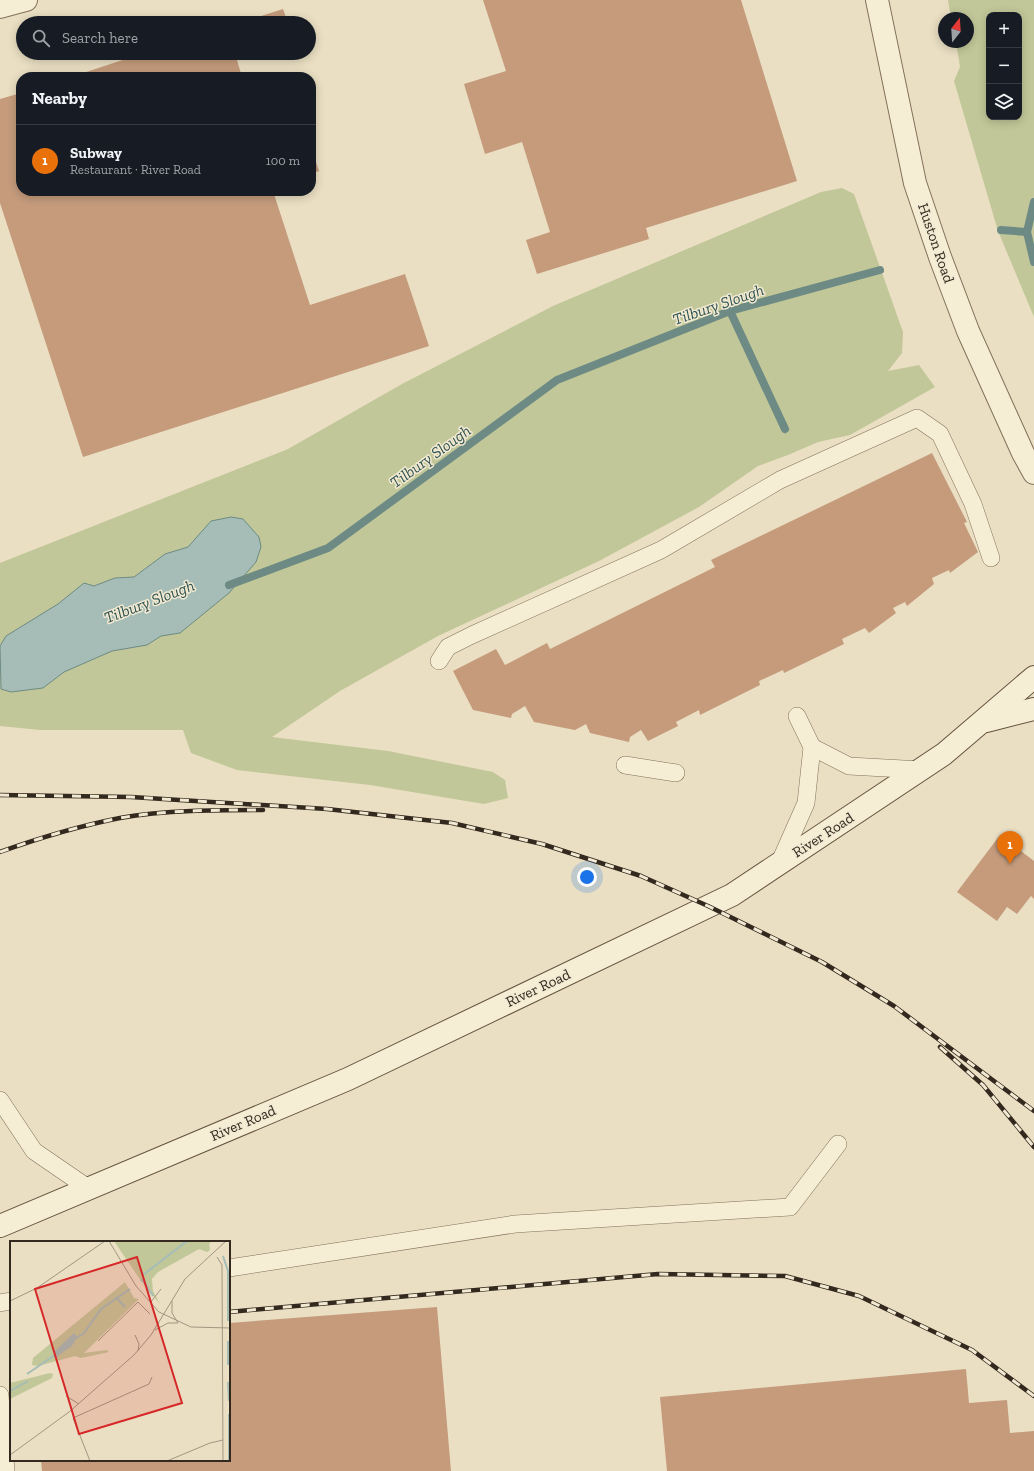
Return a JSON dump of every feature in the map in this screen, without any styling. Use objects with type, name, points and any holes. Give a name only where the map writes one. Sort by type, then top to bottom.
[{"type":"main road","points":[[0,7],[26,0]]},
{"type":"main road","name":"Huston Road","points":[[877,0],[916,183],[940,257],[968,331],[1029,450],[1034,473]]},
{"type":"main road","name":"River Road","points":[[0,1226],[355,1076],[732,895],[922,770],[944,754],[1034,677]]},
{"type":"main road","points":[[982,722],[1034,709]]},
{"type":"lane","points":[[439,661],[448,648],[472,635],[661,550],[780,480],[917,418],[940,434],[973,504],[991,558]]},
{"type":"lane","points":[[779,864],[806,803],[812,747],[797,716]]},
{"type":"lane","points":[[812,747],[849,766],[922,770]]},
{"type":"lane","points":[[625,765],[676,773]]},
{"type":"lane","points":[[0,1100],[34,1151],[88,1188]]},
{"type":"lane","points":[[230,1268],[515,1224],[790,1207],[838,1144]]},
{"type":"lane","points":[[0,1303],[10,1302]]},
{"type":"lane","points":[[0,1395],[6,1471]]},
{"type":"green space","points":[[948,0],[1034,0],[1034,317],[998,231],[954,81],[960,67],[957,48],[974,48],[974,12],[950,12]]},
{"type":"green space","points":[[842,188],[854,194],[903,332],[902,353],[888,371],[919,365],[935,387],[850,435],[818,442],[758,466],[699,507],[599,561],[438,636],[340,691],[272,737],[388,751],[493,772],[505,780],[508,798],[484,804],[370,785],[237,770],[191,753],[183,730],[40,730],[0,726],[0,563],[288,449],[402,384],[553,306],[821,192]]},
{"type":"water","points":[[231,517],[243,519],[259,537],[261,547],[256,562],[229,593],[180,633],[161,636],[147,645],[112,651],[64,672],[43,688],[11,692],[1,689],[0,646],[6,636],[58,604],[84,583],[94,586],[115,578],[134,577],[165,554],[188,547],[211,521]]},
{"type":"building","points":[[483,0],[741,0],[797,181],[646,228],[649,239],[537,274],[526,240],[550,232],[522,142],[485,154],[464,84],[506,71]]},
{"type":"building","points":[[283,9],[286,16],[261,16]]},
{"type":"building","points":[[123,60],[237,60],[241,72],[86,72]]},
{"type":"building","points":[[16,94],[16,196],[275,196],[310,305],[405,274],[429,346],[83,457],[0,203],[0,99]]},
{"type":"building","points":[[316,162],[319,171],[316,172]]},
{"type":"building","points":[[932,453],[967,522],[964,523],[978,552],[950,573],[949,570],[932,578],[934,584],[907,606],[905,602],[893,608],[896,613],[869,633],[865,628],[842,639],[844,644],[784,673],[783,670],[759,681],[760,685],[700,715],[699,710],[676,722],[678,726],[648,741],[641,730],[630,737],[629,742],[590,733],[586,724],[575,730],[534,722],[525,706],[512,714],[511,718],[473,710],[453,671],[496,649],[505,665],[547,643],[550,649],[715,567],[711,560]]},
{"type":"building","points":[[1000,835],[1034,861],[1034,899],[1031,896],[1017,914],[1007,907],[997,921],[957,892]]},
{"type":"building","points":[[437,1307],[451,1471],[42,1471],[41,1461],[230,1461],[230,1323]]},
{"type":"building","points":[[966,1369],[969,1403],[1007,1400],[1010,1433],[1034,1431],[1034,1471],[667,1471],[660,1397]]},
{"type":"waterway","name":"Tilbury Slough","points":[[1001,230],[1027,232],[1034,202]]},
{"type":"waterway","points":[[1027,232],[1034,262]]},
{"type":"waterway","name":"Tilbury Slough","points":[[229,585],[328,548],[557,380],[730,311],[880,270]]},
{"type":"waterway","points":[[730,311],[785,429]]},
{"type":"railway","points":[[0,795],[131,797],[327,809],[452,823],[542,844],[641,876],[708,906],[822,962],[894,1006],[1034,1111]]},
{"type":"railway","points":[[0,852],[59,833],[137,815],[209,810],[263,810]]},
{"type":"railway","points":[[940,1047],[983,1085],[1034,1147]]},
{"type":"railway","points":[[230,1312],[658,1274],[785,1276],[859,1296],[972,1350],[1034,1396]]},
{"type":"place","name":"Subway","points":[[1010,864]]}]
